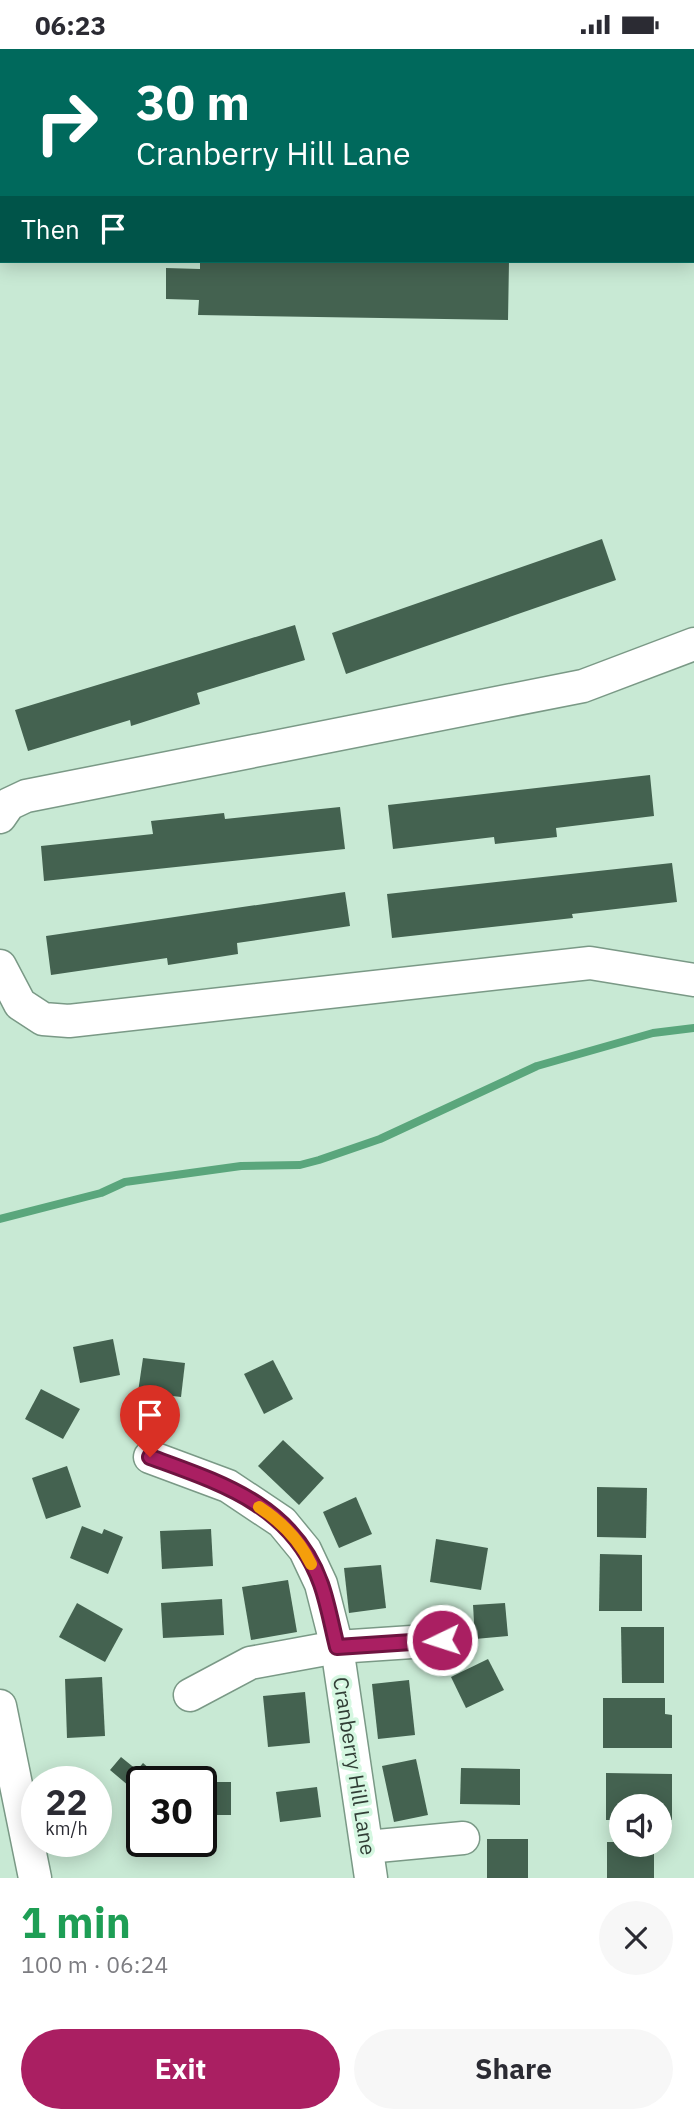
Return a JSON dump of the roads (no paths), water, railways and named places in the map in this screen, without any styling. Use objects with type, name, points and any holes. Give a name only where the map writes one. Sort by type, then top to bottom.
[{"type":"street","points":[[0,817],[9,804],[26,796],[583,686],[694,644]]},
{"type":"street","points":[[0,966],[19,1004],[43,1019],[69,1021],[590,963],[694,980]]},
{"type":"street","name":"Cranberry Hill Lane","points":[[150,1457],[228,1486],[282,1522],[305,1550],[321,1584],[337,1647],[371,1878]]},
{"type":"street","points":[[190,1695],[250,1663],[337,1647],[442,1640]]},
{"type":"street","points":[[0,1706],[35,1878]]},
{"type":"street","points":[[367,1847],[463,1838]]},
{"type":"waterway","points":[[0,1219],[101,1193],[125,1182],[241,1166],[300,1165],[319,1160],[380,1139],[537,1066],[653,1033],[694,1028]]}]
